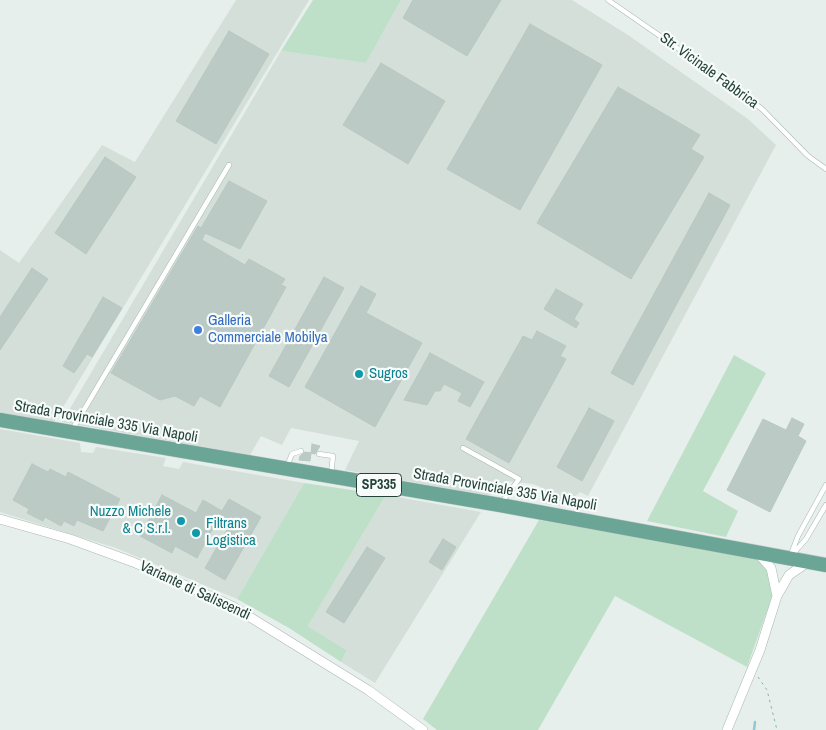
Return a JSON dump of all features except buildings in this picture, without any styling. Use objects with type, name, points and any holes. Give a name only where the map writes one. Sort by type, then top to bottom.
[{"type":"main road","name":"Strada Provinciale 335 Via Napoli","points":[[0,420],[500,505],[826,565]]},
{"type":"street","name":"Variante di Saliscendi","points":[[0,518],[70,539],[134,562],[232,606],[368,690],[423,730]]},
{"type":"street","points":[[757,552],[771,568],[777,596]]},
{"type":"street","points":[[775,580],[776,571],[789,558]]},
{"type":"street","points":[[785,581],[789,558]]},
{"type":"street","points":[[727,730],[752,671],[777,596],[785,581],[794,570],[809,562]]},
{"type":"lane","name":"Str. Vicinale Fabbrica","points":[[608,0],[741,92],[763,110],[808,156],[826,169]]},
{"type":"lane","points":[[71,432],[229,165]]},
{"type":"lane","points":[[463,448],[519,479],[500,505]]},
{"type":"lane","points":[[286,469],[292,454],[301,451]]},
{"type":"lane","points":[[319,454],[333,456],[331,477]]},
{"type":"lane","points":[[789,558],[798,536],[826,485]]},
{"type":"lane","points":[[789,558],[806,539],[826,505]]},
{"type":"path","points":[[752,671],[767,690],[777,730]]},
{"type":"shaded area","points":[[236,0],[309,0],[54,422],[3,415],[0,421],[0,250],[19,263],[102,145],[135,162]]},
{"type":"shaded area","points":[[401,0],[572,0],[628,35],[748,119],[776,145],[588,496],[580,492],[563,507],[541,503],[543,488],[533,484],[506,481],[489,496],[345,470],[359,441],[291,428],[282,445],[261,436],[250,455],[62,422],[281,51],[366,63]]},
{"type":"shaded area","points":[[0,429],[80,443],[81,452],[93,453],[96,447],[166,458],[163,466],[179,469],[183,462],[304,483],[237,599],[116,548],[0,512]]},
{"type":"shaded area","points":[[386,495],[481,512],[375,683],[341,662],[347,652],[308,626]]},
{"type":"green space","points":[[313,0],[401,0],[366,63],[281,51]]},
{"type":"green space","points":[[734,355],[766,373],[703,491],[738,511],[726,537],[647,521]]},
{"type":"green space","points":[[304,483],[386,495],[308,626],[347,651],[341,662],[289,628],[237,599]]},
{"type":"green space","points":[[539,520],[756,558],[767,570],[772,580],[772,597],[747,667],[615,596],[538,730],[437,730],[423,719]]},
{"type":"waterway","points":[[754,730],[755,722]]},
{"type":"place","name":"Galleria Commerciale Mobilya","points":[[198,330]]},
{"type":"place","name":"Sugros","points":[[359,374]]},
{"type":"place","name":"Nuzzo Michele & C S.r.l.","points":[[181,521]]},
{"type":"place","name":"Filtrans Logistica","points":[[196,533]]}]
